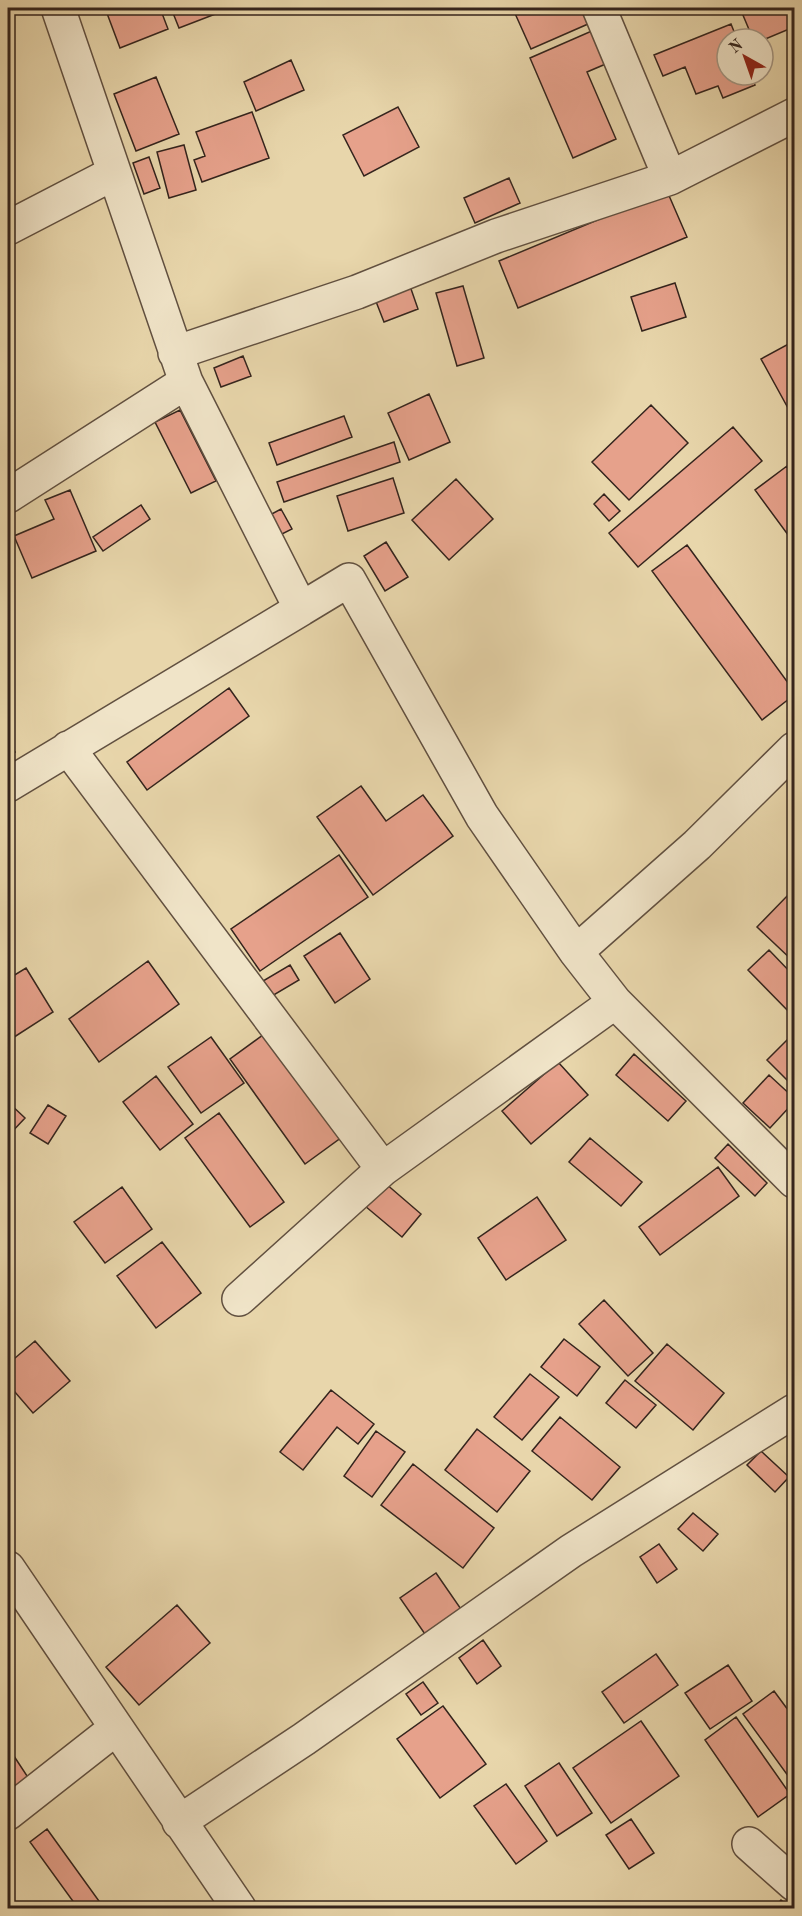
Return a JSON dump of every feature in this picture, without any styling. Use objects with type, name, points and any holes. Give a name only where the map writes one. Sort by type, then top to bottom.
[{"type":"street","points":[[58,8],[180,368],[301,609]]},
{"type":"street","points":[[599,8],[670,178]]},
{"type":"street","points":[[8,496],[180,368],[357,292],[496,236],[670,178],[795,115]]},
{"type":"street","points":[[8,228],[114,173]]},
{"type":"street","points":[[8,785],[350,580],[482,816],[576,952],[615,1002],[795,1181]]},
{"type":"street","points":[[68,748],[383,1170]]},
{"type":"street","points":[[576,952],[697,845],[795,749]]},
{"type":"street","points":[[239,1299],[383,1170],[615,1002]]},
{"type":"street","points":[[179,1822],[313,1732],[571,1551],[795,1411]]},
{"type":"street","points":[[8,1568],[115,1729],[239,1908]]},
{"type":"street","points":[[8,1813],[115,1729]]},
{"type":"street","points":[[749,1844],[795,1884]]},
{"type":"building","points":[[105,8],[160,8],[168,29],[120,48]]},
{"type":"building","points":[[171,8],[231,8],[179,28]]},
{"type":"building","points":[[581,8],[588,24],[531,49],[513,9]]},
{"type":"building","points":[[740,8],[794,8],[794,27],[775,35],[775,27],[748,27]]},
{"type":"building","points":[[594,30],[608,63],[587,72],[616,139],[573,158],[530,58]]},
{"type":"building","points":[[715,30],[715,87],[696,94],[685,67],[663,76],[654,55]]},
{"type":"building","points":[[291,60],[304,90],[256,111],[244,82]]},
{"type":"building","points":[[156,77],[179,134],[136,151],[114,94]]},
{"type":"building","points":[[718,87],[750,87],[723,98]]},
{"type":"building","points":[[398,107],[419,147],[364,176],[343,135]]},
{"type":"building","points":[[252,112],[269,158],[202,182],[194,160],[205,156],[196,132]]},
{"type":"building","points":[[184,145],[196,190],[169,198],[157,152]]},
{"type":"building","points":[[149,157],[160,188],[144,194],[133,163]]},
{"type":"building","points":[[509,178],[520,203],[475,223],[464,198]]},
{"type":"building","points":[[667,191],[687,237],[518,308],[499,261]]},
{"type":"building","points":[[675,283],[686,317],[642,331],[631,297]]},
{"type":"building","points":[[410,286],[418,309],[384,322],[375,299]]},
{"type":"building","points":[[463,286],[484,358],[457,366],[436,293]]},
{"type":"building","points":[[794,341],[794,419],[761,359]]},
{"type":"building","points":[[243,356],[251,376],[221,387],[214,368]]},
{"type":"building","points":[[429,394],[450,442],[409,460],[388,413]]},
{"type":"building","points":[[651,405],[688,443],[629,500],[592,462]]},
{"type":"building","points":[[180,410],[216,481],[191,493],[155,422]]},
{"type":"building","points":[[344,416],[352,437],[277,465],[269,443]]},
{"type":"building","points":[[733,427],[762,461],[638,567],[609,533]]},
{"type":"building","points":[[394,442],[400,462],[284,502],[277,482]]},
{"type":"building","points":[[787,466],[794,477],[794,543],[755,490]]},
{"type":"building","points":[[393,478],[404,513],[348,531],[337,496]]},
{"type":"building","points":[[456,479],[493,519],[449,560],[412,520]]},
{"type":"building","points":[[70,490],[96,551],[32,578],[14,536],[54,519],[45,500]]},
{"type":"building","points":[[604,494],[620,511],[609,521],[594,504]]},
{"type":"building","points":[[141,505],[150,519],[103,551],[93,537]]},
{"type":"building","points":[[281,509],[292,529],[276,537],[266,517]]},
{"type":"building","points":[[386,542],[408,577],[385,591],[364,556]]},
{"type":"building","points":[[687,545],[794,691],[794,695],[762,720],[652,571]]},
{"type":"building","points":[[229,688],[249,716],[147,790],[127,762]]},
{"type":"building","points":[[8,741],[15,752],[8,757]]},
{"type":"building","points":[[361,786],[386,821],[423,795],[453,836],[373,895],[317,817]]},
{"type":"building","points":[[339,855],[368,897],[260,971],[231,929]]},
{"type":"building","points":[[789,894],[794,899],[794,962],[757,927]]},
{"type":"building","points":[[340,933],[370,979],[335,1003],[304,956]]},
{"type":"building","points":[[769,950],[794,976],[794,1017],[748,970]]},
{"type":"building","points":[[148,961],[179,1004],[99,1062],[69,1019]]},
{"type":"building","points":[[290,965],[299,980],[272,996],[263,981]]},
{"type":"building","points":[[26,968],[53,1012],[8,1041],[8,979]]},
{"type":"building","points":[[267,1032],[342,1137],[305,1164],[230,1059]]},
{"type":"building","points":[[794,1033],[794,1087],[767,1060]]},
{"type":"building","points":[[211,1037],[244,1083],[201,1113],[168,1067]]},
{"type":"building","points":[[634,1054],[686,1101],[668,1121],[616,1075]]},
{"type":"building","points":[[558,1062],[588,1095],[531,1144],[502,1111]]},
{"type":"building","points":[[769,1075],[794,1098],[794,1102],[770,1128],[743,1103]]},
{"type":"building","points":[[156,1076],[193,1124],[160,1150],[123,1102]]},
{"type":"building","points":[[8,1102],[25,1118],[10,1134],[8,1132]]},
{"type":"building","points":[[48,1105],[66,1116],[48,1144],[30,1133]]},
{"type":"building","points":[[219,1113],[284,1202],[250,1227],[185,1138]]},
{"type":"building","points":[[590,1138],[642,1182],[621,1206],[569,1162]]},
{"type":"building","points":[[728,1144],[767,1183],[755,1196],[715,1158]]},
{"type":"building","points":[[718,1167],[739,1196],[660,1255],[639,1227]]},
{"type":"building","points":[[385,1183],[421,1214],[402,1237],[365,1206]]},
{"type":"building","points":[[122,1187],[152,1229],[105,1263],[74,1222]]},
{"type":"building","points":[[537,1197],[566,1240],[506,1280],[478,1238]]},
{"type":"building","points":[[162,1242],[201,1293],[156,1328],[117,1276]]},
{"type":"building","points":[[604,1300],[653,1353],[628,1376],[579,1324]]},
{"type":"building","points":[[564,1339],[600,1367],[577,1396],[541,1367]]},
{"type":"building","points":[[35,1341],[70,1381],[33,1413],[8,1384],[8,1364]]},
{"type":"building","points":[[667,1344],[724,1393],[693,1430],[635,1381]]},
{"type":"building","points":[[530,1374],[559,1397],[522,1440],[494,1417]]},
{"type":"building","points":[[625,1380],[656,1405],[636,1428],[606,1403]]},
{"type":"building","points":[[331,1390],[374,1424],[358,1444],[337,1427],[303,1470],[280,1452]]},
{"type":"building","points":[[560,1417],[620,1467],[592,1500],[532,1451]]},
{"type":"building","points":[[477,1429],[530,1471],[497,1512],[445,1470]]},
{"type":"building","points":[[376,1431],[405,1452],[372,1497],[344,1476]]},
{"type":"building","points":[[761,1451],[789,1477],[775,1492],[747,1465]]},
{"type":"building","points":[[413,1464],[494,1528],[463,1568],[381,1505]]},
{"type":"building","points":[[693,1513],[718,1534],[703,1551],[678,1529]]},
{"type":"building","points":[[659,1544],[677,1569],[657,1583],[640,1557]]},
{"type":"building","points":[[436,1573],[463,1612],[427,1637],[400,1598]]},
{"type":"building","points":[[177,1605],[210,1643],[139,1705],[106,1667]]},
{"type":"building","points":[[483,1640],[501,1666],[477,1684],[459,1658]]},
{"type":"building","points":[[656,1654],[678,1685],[624,1723],[602,1692]]},
{"type":"building","points":[[728,1665],[752,1701],[710,1729],[685,1693]]},
{"type":"building","points":[[423,1682],[438,1703],[421,1715],[406,1694]]},
{"type":"building","points":[[774,1691],[794,1718],[794,1784],[743,1714]]},
{"type":"building","points":[[443,1706],[486,1764],[440,1798],[397,1739]]},
{"type":"building","points":[[736,1717],[790,1794],[758,1817],[705,1740]]},
{"type":"building","points":[[641,1721],[679,1776],[611,1823],[573,1768]]},
{"type":"building","points":[[8,1747],[31,1782],[15,1793],[8,1782]]},
{"type":"building","points":[[559,1763],[592,1813],[557,1836],[525,1786]]},
{"type":"building","points":[[506,1784],[547,1841],[516,1864],[474,1806]]},
{"type":"building","points":[[631,1819],[654,1853],[629,1869],[606,1835]]},
{"type":"building","points":[[47,1829],[104,1908],[68,1908],[75,1904],[30,1842]]},
{"type":"building","points":[[781,1900],[791,1908],[774,1908]]}]
